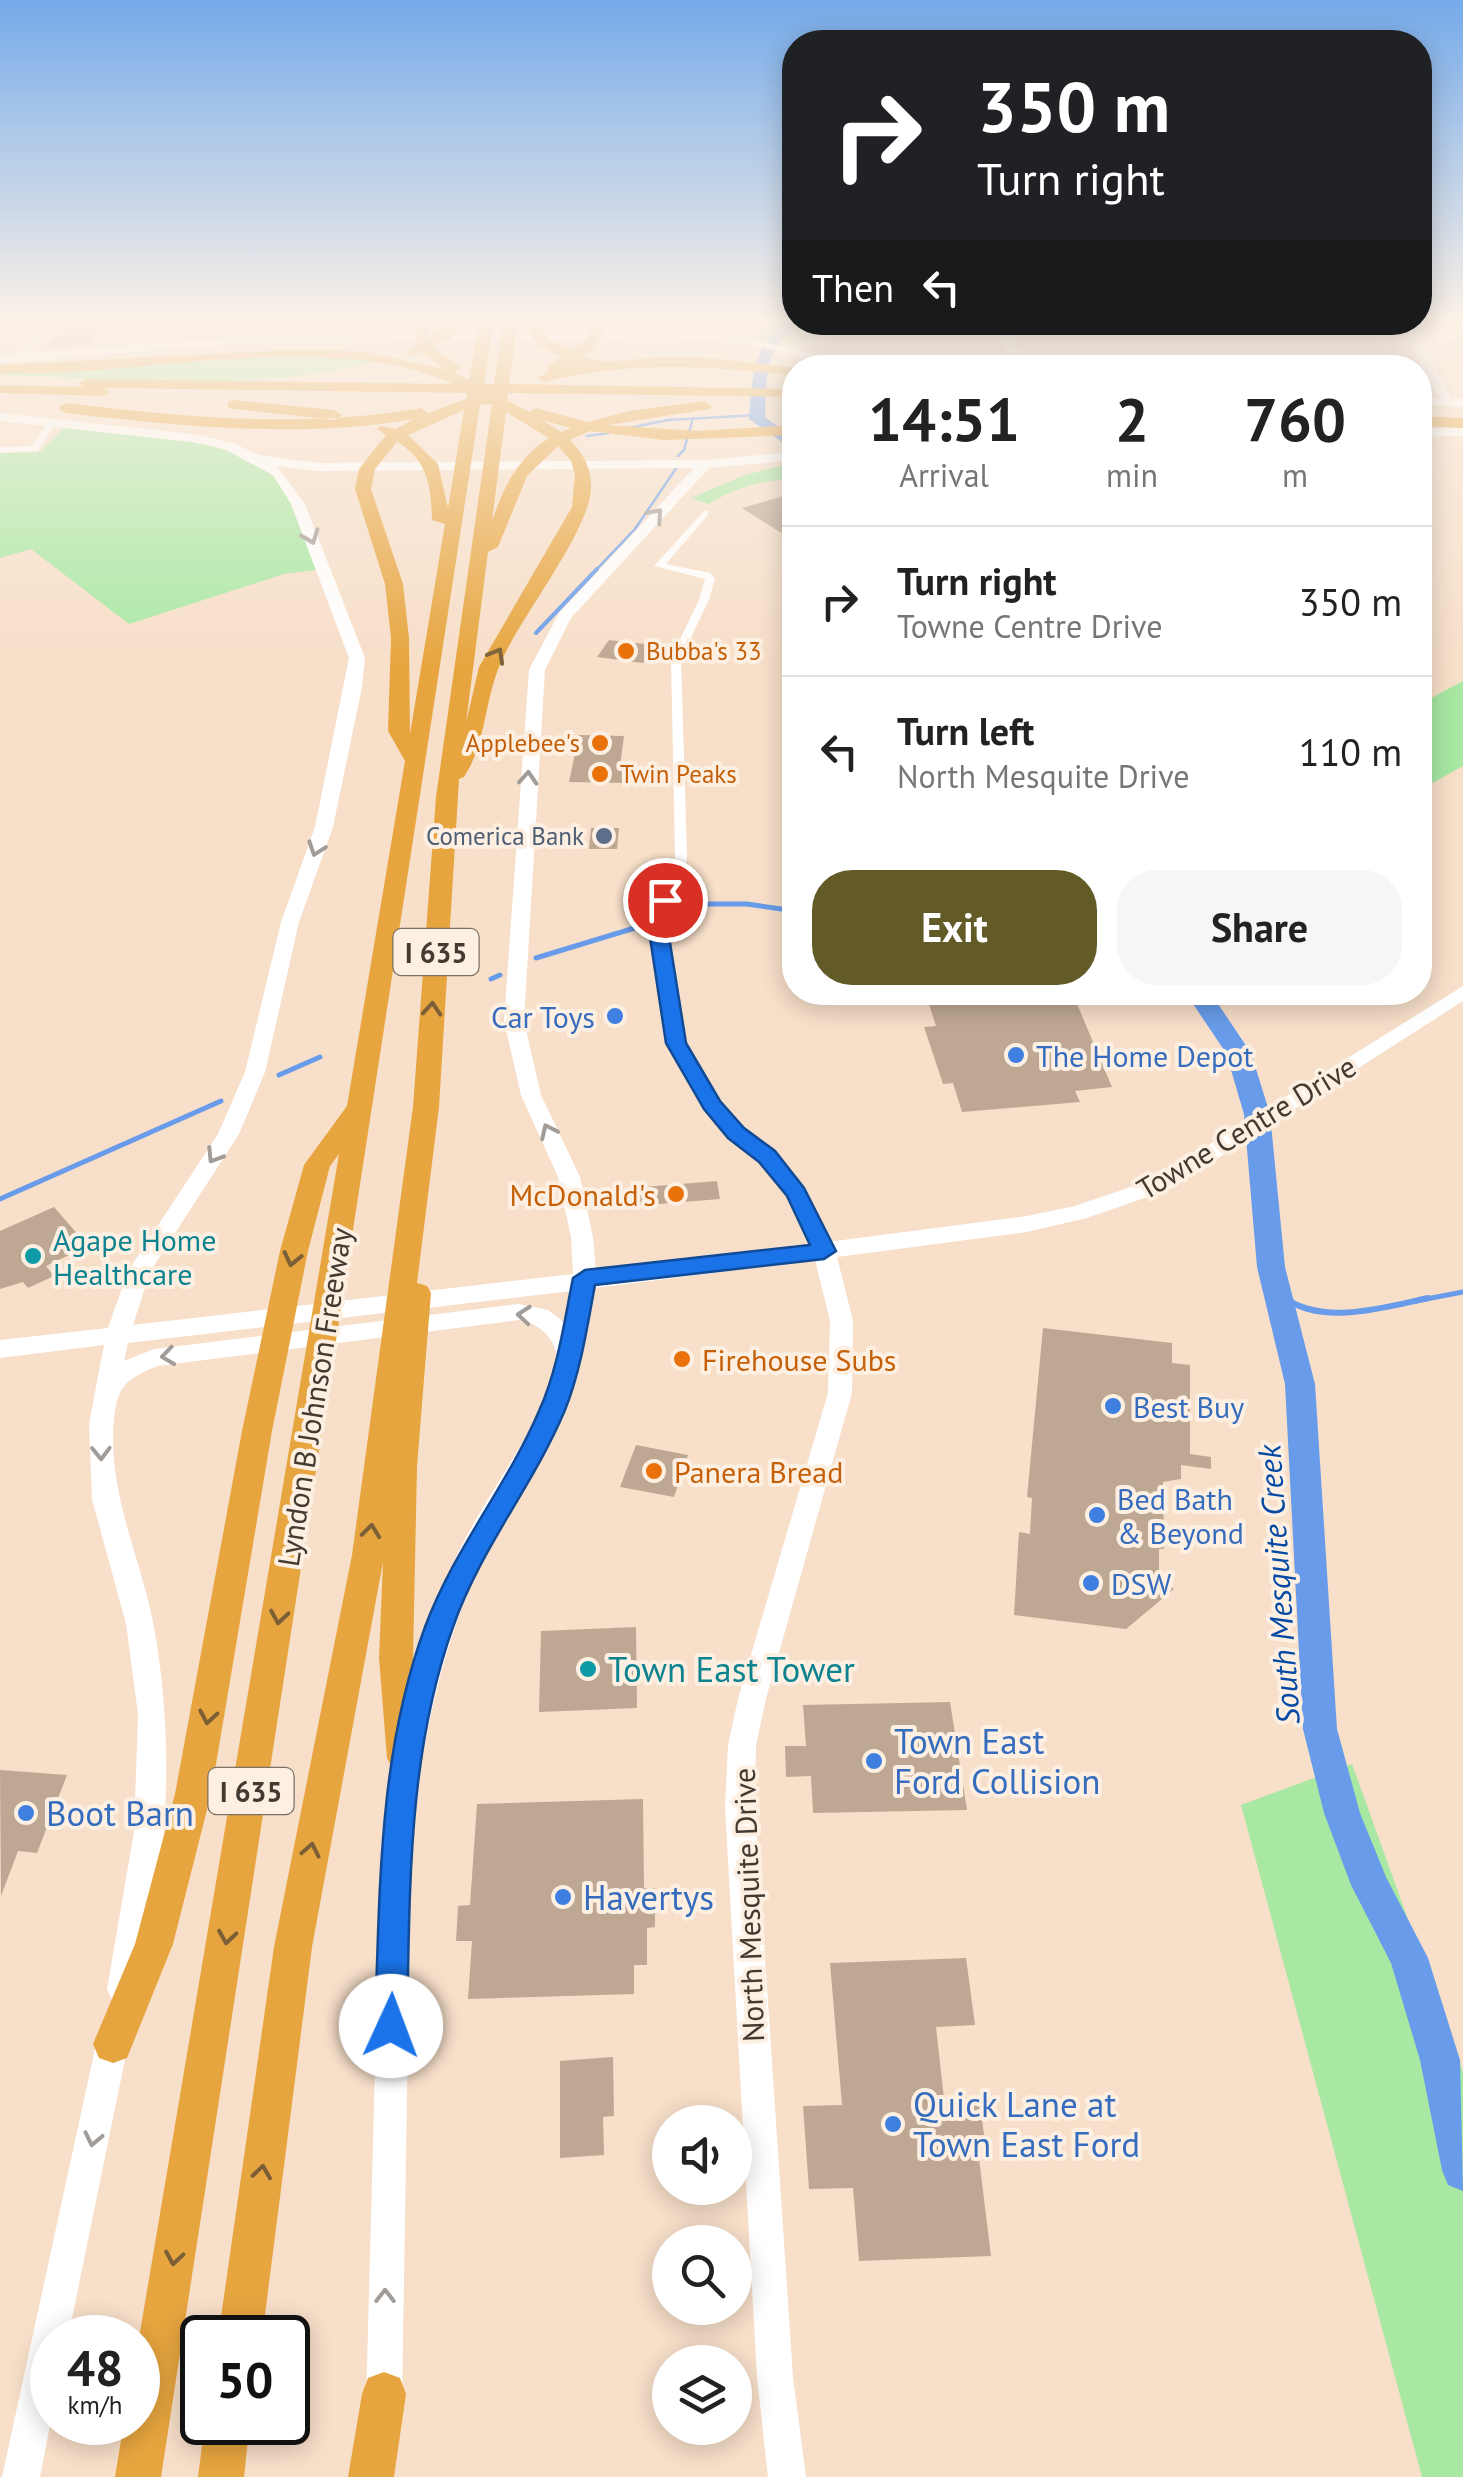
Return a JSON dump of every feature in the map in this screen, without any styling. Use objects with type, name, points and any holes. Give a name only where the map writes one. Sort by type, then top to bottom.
[{"type":"highway","points":[[391,433],[424,454],[436,470],[440,490],[439,611]]},
{"type":"highway","points":[[403,433],[376,452],[363,473],[363,489],[394,584],[400,638],[398,731],[415,761]]},
{"type":"highway","name":"Lyndon B Johnson Freeway","points":[[138,2477],[468,433]]},
{"type":"highway","name":"I 635","points":[[243,2315],[293,1948],[368,1555],[426,1106],[446,797],[496,433]]},
{"type":"highway","points":[[446,797],[470,748],[489,667],[576,515],[586,480],[579,459],[550,433]]},
{"type":"highway","points":[[478,565],[502,523],[519,473],[552,444],[576,433]]},
{"type":"highway","points":[[637,433],[665,436],[739,433]]},
{"type":"highway","points":[[113,2044],[154,1944],[194,1794],[266,1382],[316,1165],[360,1106]]},
{"type":"highway","points":[[405,1758],[396,1658],[402,1466],[421,1232],[426,1106]]},
{"type":"highway","points":[[372,2477],[384,2394]]},
{"type":"highway","points":[[221,2477],[225,2445]]},
{"type":"main road","points":[[20,2477],[113,2044],[149,1832],[152,1714],[140,1624],[105,1498],[100,1424],[106,1388],[118,1334],[140,1272],[220,1148],[249,1088],[290,922],[324,827],[357,658],[298,504],[278,472],[228,446],[138,433]]},
{"type":"main road","points":[[257,459],[333,468],[705,464],[782,458]]},
{"type":"main road","points":[[386,2477],[384,2394],[396,1845],[405,1758],[440,1626],[472,1551],[553,1409],[569,1361],[585,1278],[582,1237],[568,1176],[531,1096],[514,1021],[537,670],[564,616],[705,464]]},
{"type":"main road","name":"Towne Centre Drive","points":[[450,1307],[585,1278],[824,1251],[1027,1224],[1079,1213],[1162,1184],[1463,992]]},
{"type":"main road","name":"North Mesquite Drive","points":[[787,2477],[773,2346],[740,1807],[742,1746],[758,1674],[798,1550],[840,1393],[845,1349],[842,1305],[824,1251]]},
{"type":"main road","points":[[0,1349],[118,1334],[240,1334],[450,1307],[532,1313],[554,1322],[569,1361]]},
{"type":"main road","points":[[106,1388],[123,1371],[154,1358],[240,1334]]},
{"type":"street","points":[[0,450],[35,449],[46,433]]},
{"type":"street","name":"North Mesquite Drive","points":[[706,514],[659,566],[707,575],[710,580],[704,608],[676,658],[681,857],[677,880],[658,924],[663,964],[676,1043],[691,1074],[736,1133],[781,1173],[796,1193],[824,1251]]},
{"type":"green space","points":[[59,433],[126,433],[184,440],[243,457],[267,471],[285,490],[316,570],[284,574],[129,624],[31,549],[0,558],[0,453],[39,452]]},
{"type":"green space","points":[[782,465],[782,481],[750,485],[708,504],[691,498],[745,475]]},
{"type":"green space","points":[[1463,681],[1463,766],[1432,783],[1432,698]]},
{"type":"green space","points":[[1352,1764],[1463,2072],[1463,2477],[1422,2477],[1241,1805]]},
{"type":"building","points":[[782,497],[782,533],[742,508]]},
{"type":"building","name":"Bubba's 33","points":[[609,640],[654,645],[643,663],[597,657]]},
{"type":"building","points":[[579,735],[624,736],[620,766],[631,766],[629,783],[569,782]]},
{"type":"building","name":"Comerica Bank","points":[[591,828],[619,828],[617,849],[589,849]]},
{"type":"building","name":"The Home Depot","points":[[929,1005],[1077,1005],[1112,1087],[1075,1091],[1080,1102],[962,1112],[953,1083],[943,1084],[924,1027],[936,1026]]},
{"type":"building","name":"McDonald's","points":[[717,1181],[720,1199],[634,1206],[632,1188]]},
{"type":"building","name":"Agape Home Healthcare","points":[[54,1207],[88,1246],[46,1266],[54,1276],[28,1288],[23,1282],[0,1289],[0,1231]]},
{"type":"building","points":[[1043,1328],[1172,1343],[1172,1363],[1190,1365],[1190,1454],[1211,1457],[1211,1469],[1181,1465],[1181,1479],[1163,1482],[1164,1549],[1159,1549],[1159,1578],[1174,1589],[1126,1629],[1014,1615],[1019,1532],[1030,1534],[1032,1498],[1027,1497]]},
{"type":"building","name":"Panera Bread","points":[[636,1445],[688,1455],[674,1497],[620,1487]]},
{"type":"building","name":"Town East Tower","points":[[636,1627],[637,1708],[539,1712],[541,1631]]},
{"type":"building","name":"Town East Ford Collision","points":[[950,1702],[967,1810],[813,1813],[811,1776],[786,1777],[785,1746],[806,1746],[803,1705]]},
{"type":"building","name":"Boot Barn","points":[[0,1770],[67,1775],[37,1853],[18,1851],[1,1896]]},
{"type":"building","name":"Havertys","points":[[643,1799],[644,1888],[655,1888],[655,1927],[647,1928],[647,1965],[634,1965],[634,1994],[468,1999],[472,1941],[456,1941],[458,1906],[470,1905],[477,1804]]},
{"type":"building","name":"Quick Lane at Town East Ford","points":[[966,1958],[975,2025],[936,2027],[944,2099],[979,2097],[985,2142],[977,2142],[991,2256],[859,2261],[853,2188],[809,2189],[803,2106],[842,2105],[830,1963]]},
{"type":"building","points":[[613,2057],[614,2116],[603,2117],[604,2155],[560,2158],[560,2061]]},
{"type":"waterway","points":[[587,436],[609,433]]},
{"type":"waterway","points":[[678,456],[689,433]]},
{"type":"waterway","name":"South Mesquite Creek","points":[[776,433],[782,437]]},
{"type":"waterway","points":[[595,571],[635,529],[677,467]]},
{"type":"waterway","points":[[536,633],[597,569]]},
{"type":"waterway","points":[[693,904],[747,904],[782,909]]},
{"type":"waterway","points":[[536,958],[638,927]]},
{"type":"waterway","points":[[491,979],[500,975]]},
{"type":"waterway","name":"South Mesquite Creek","points":[[1207,1005],[1239,1053],[1250,1083],[1261,1145],[1271,1267],[1300,1384],[1320,1729],[1342,1813],[1370,1885],[1409,1958],[1440,2060],[1463,2170]]},
{"type":"waterway","points":[[279,1075],[320,1057]]},
{"type":"waterway","points":[[0,1199],[221,1101]]},
{"type":"waterway","points":[[1275,1290],[1288,1301]]},
{"type":"waterway","points":[[1416,1301],[1463,1292]]},
{"type":"waterway","points":[[1285,1298],[1300,1306],[1336,1313],[1428,1298]]},
{"type":"place","name":"Bubba's 33","points":[[626,651]]},
{"type":"place","name":"Applebee's","points":[[600,743]]},
{"type":"place","name":"Twin Peaks","points":[[600,774]]},
{"type":"place","name":"Comerica Bank","points":[[604,836]]},
{"type":"place","name":"Car Toys","points":[[615,1016]]},
{"type":"place","name":"The Home Depot","points":[[1016,1055]]},
{"type":"place","name":"McDonald's","points":[[676,1194]]},
{"type":"place","name":"Agape Home Healthcare","points":[[33,1256]]},
{"type":"place","name":"Firehouse Subs","points":[[682,1359]]},
{"type":"place","name":"Best Buy","points":[[1113,1406]]},
{"type":"place","name":"Panera Bread","points":[[654,1471]]},
{"type":"place","name":"Bed Bath & Beyond","points":[[1097,1515]]},
{"type":"place","name":"DSW","points":[[1091,1583]]},
{"type":"place","name":"Town East Tower","points":[[588,1669]]},
{"type":"place","name":"Town East Ford Collision","points":[[874,1761]]},
{"type":"place","name":"Boot Barn","points":[[26,1813]]},
{"type":"place","name":"Havertys","points":[[563,1897]]},
{"type":"place","name":"Quick Lane at Town East Ford","points":[[893,2124]]},
{"type":"route","points":[[391,2026],[396,1845],[405,1758],[422,1683],[440,1626],[472,1551],[553,1409],[569,1361],[585,1278],[824,1251],[796,1193],[767,1156],[736,1133],[711,1105],[676,1043],[658,924],[665,900]]}]
